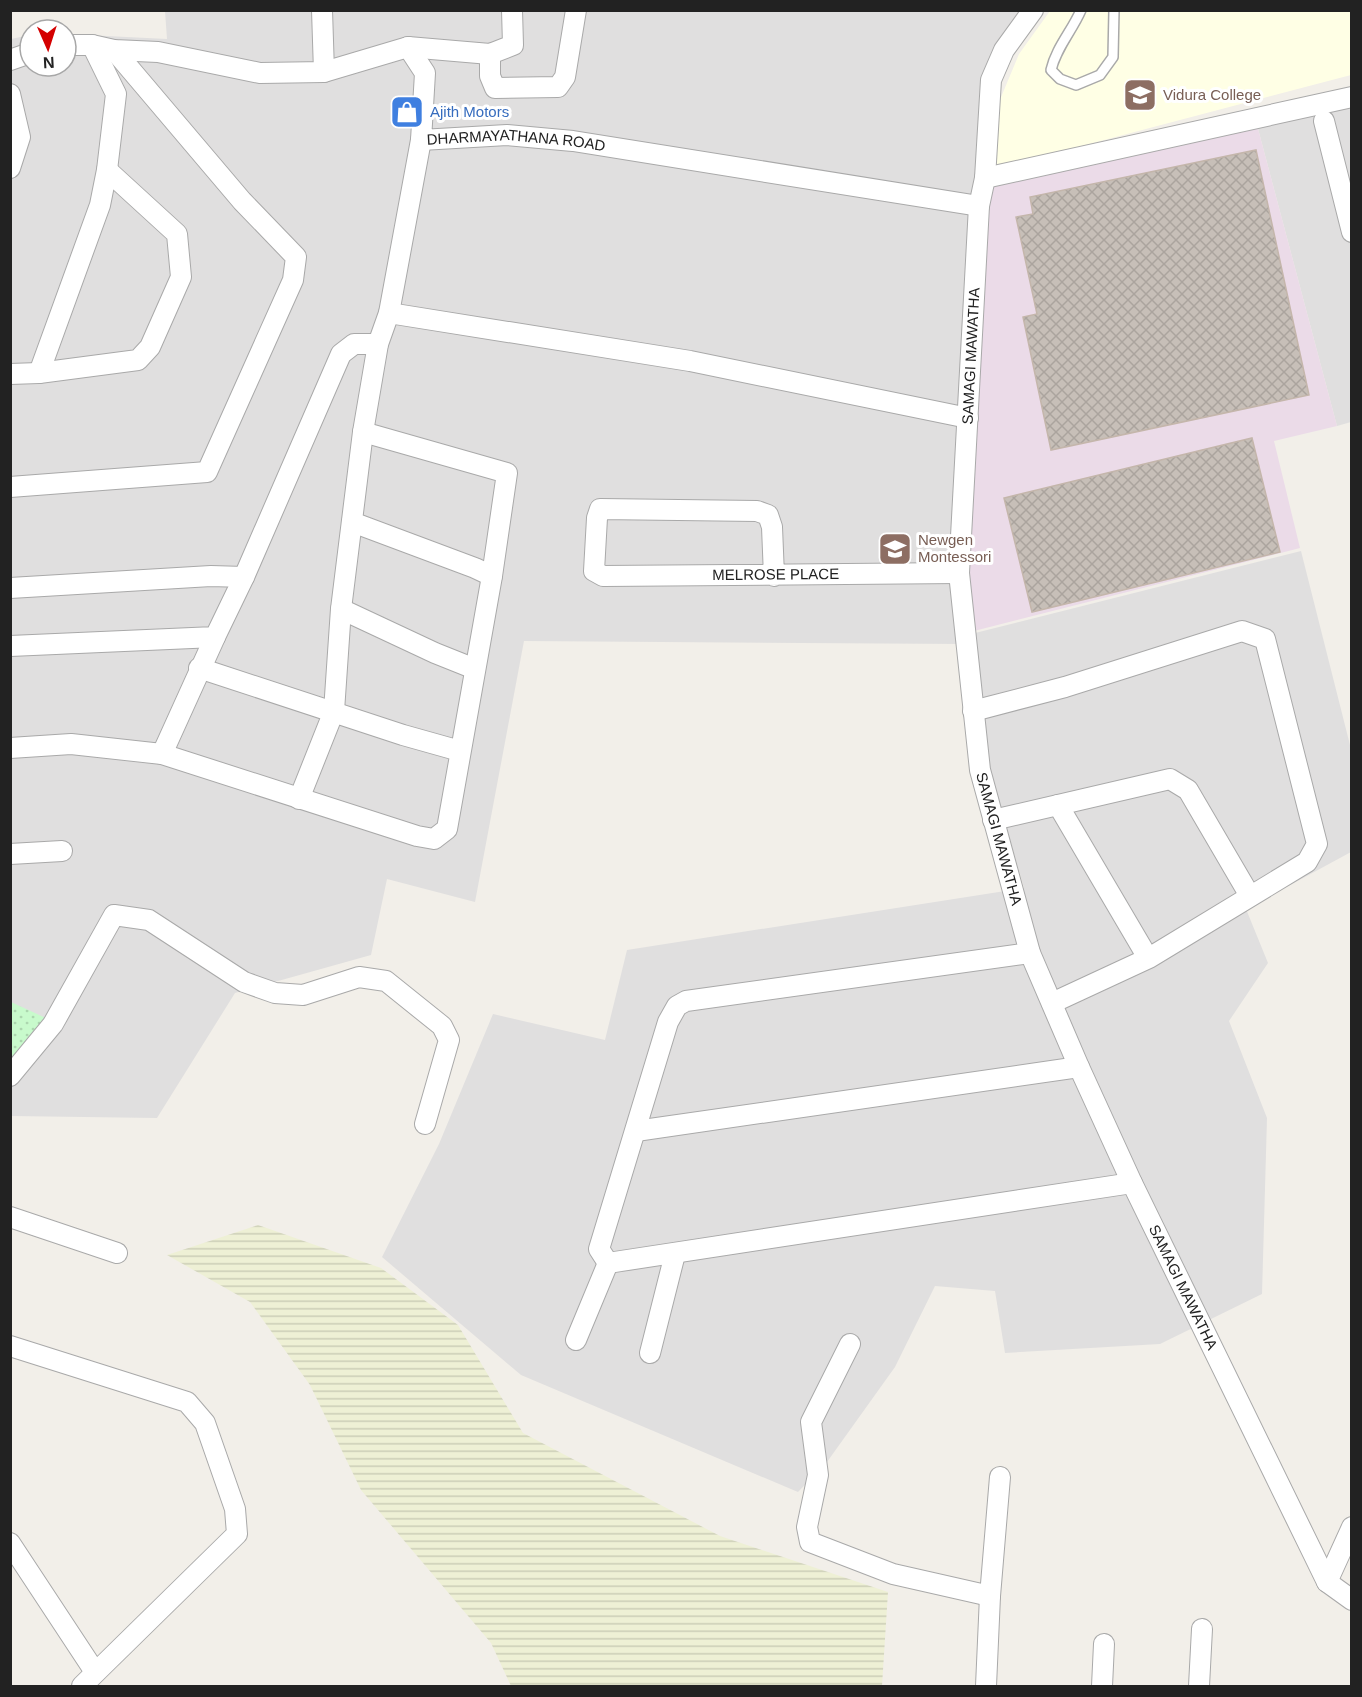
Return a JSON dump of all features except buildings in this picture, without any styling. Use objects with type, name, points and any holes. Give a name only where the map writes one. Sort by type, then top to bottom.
[{"type":"street","points":[[322,10],[324,72]]},
{"type":"street","points":[[78,45],[92,45],[114,50],[158,52],[260,73],[324,72],[408,47],[490,54],[513,45],[512,10]]},
{"type":"street","points":[[490,54],[490,76],[495,88],[558,87],[565,77],[576,10]]},
{"type":"street","name":"SAMAGI MAWATHA","points":[[1026,11],[1004,50],[991,80],[985,178],[979,206],[959,573],[980,770],[1030,953],[1079,1066],[1132,1183],[1327,1582],[1352,1600]]},
{"type":"street","points":[[39,373],[100,205],[107,170],[116,94],[92,45]]},
{"type":"street","name":"DHARMAYATHANA ROAD","points":[[408,47],[425,73],[421,140],[507,135],[573,141],[979,206]]},
{"type":"street","points":[[10,487],[207,472],[293,280],[296,257],[242,201],[114,50]]},
{"type":"street","points":[[10,94],[20,137],[10,168]]},
{"type":"street","points":[[985,178],[1352,97]]},
{"type":"street","points":[[1324,121],[1352,232]]},
{"type":"street","points":[[299,799],[334,711],[341,609],[363,432],[378,344],[389,313],[421,140]]},
{"type":"street","points":[[10,374],[39,373],[138,360],[150,347],[181,277],[177,234],[107,170]]},
{"type":"street","points":[[389,313],[690,361],[968,418]]},
{"type":"street","points":[[162,754],[199,668],[244,577],[341,354],[354,344],[378,344]]},
{"type":"street","points":[[10,748],[71,744],[162,754],[417,836],[434,839],[447,829],[492,576],[507,473],[363,432]]},
{"type":"street","name":"MELROSE PLACE","points":[[774,576],[772,527],[768,515],[758,512],[600,509],[597,518],[594,571],[603,576],[774,576],[959,573]]},
{"type":"street","points":[[352,522],[492,576]]},
{"type":"street","points":[[10,588],[211,576],[244,577]]},
{"type":"street","points":[[341,609],[475,669]]},
{"type":"street","points":[[973,711],[1065,687],[1242,631],[1265,639],[1317,844],[1307,862],[1148,958],[1052,1003]]},
{"type":"street","points":[[10,646],[215,637]]},
{"type":"street","points":[[199,668],[403,735],[460,751]]},
{"type":"street","points":[[993,820],[1170,779],[1188,790],[1251,896]]},
{"type":"street","points":[[1058,805],[1148,958]]},
{"type":"street","points":[[10,854],[62,851]]},
{"type":"street","points":[[10,1076],[53,1024],[114,915],[149,920],[244,982],[275,993],[303,995],[359,977],[386,981],[442,1026],[449,1040],[425,1124]]},
{"type":"street","points":[[608,1263],[599,1249],[668,1022],[677,1006],[686,1000],[1030,953]]},
{"type":"street","points":[[636,1131],[1079,1066]]},
{"type":"street","points":[[608,1263],[1132,1183]]},
{"type":"street","points":[[10,1217],[117,1253]]},
{"type":"street","points":[[650,1353],[675,1254]]},
{"type":"street","points":[[576,1340],[608,1263]]},
{"type":"street","points":[[850,1344],[811,1422],[818,1475],[807,1527],[810,1542],[893,1574],[990,1596]]},
{"type":"street","points":[[10,1346],[187,1402],[206,1423],[235,1509],[237,1534],[89,1679],[10,1543]]},
{"type":"street","points":[[986,1686],[990,1596],[1000,1477]]},
{"type":"street","points":[[1327,1582],[1352,1527]]},
{"type":"street","points":[[1199,1686],[1202,1629]]},
{"type":"street","points":[[1101,1686],[1104,1644]]},
{"type":"lane","points":[[1081,10],[1076,23],[1053,59],[1051,70],[1060,79],[1076,84],[1100,75],[1113,57],[1114,10]]},
{"type":"shaded area","points":[[165,11],[1030,11],[987,79],[962,644],[524,641],[475,902],[387,879],[371,955],[235,993],[157,1118],[11,1116],[11,39],[18,38],[18,78],[78,78],[78,35],[167,39]]},
{"type":"shaded area","name":"Vidura College","points":[[1050,11],[1351,11],[1351,75],[994,169],[994,114],[1019,54]]},
{"type":"shaded area","points":[[1351,101],[1351,422],[1337,426],[1257,125]]},
{"type":"shaded area","points":[[1257,125],[1337,426],[1274,441],[1300,548],[974,631],[968,573],[988,208],[994,187]]},
{"type":"shaded area","points":[[1301,551],[1351,749],[1351,852],[1246,909],[1268,963],[1229,1021],[1267,1118],[1262,1294],[1160,1344],[1005,1353],[995,1291],[935,1286],[895,1367],[827,1462],[798,1492],[521,1375],[382,1257],[439,1144],[493,1014],[605,1040],[627,950],[1024,888],[990,770],[975,633]]},
{"type":"shaded area","points":[[258,1225],[381,1268],[458,1325],[523,1433],[720,1536],[888,1592],[882,1686],[511,1686],[491,1643],[361,1490],[310,1385],[250,1302],[167,1255]]},
{"type":"green space","points":[[11,1002],[48,1019],[11,1068]]},
{"type":"place","name":"Vidura College","points":[[1140,95]]},
{"type":"place","name":"Ajith Motors","points":[[407,112]]},
{"type":"place","name":"Newgen Montessori","points":[[895,549]]}]
